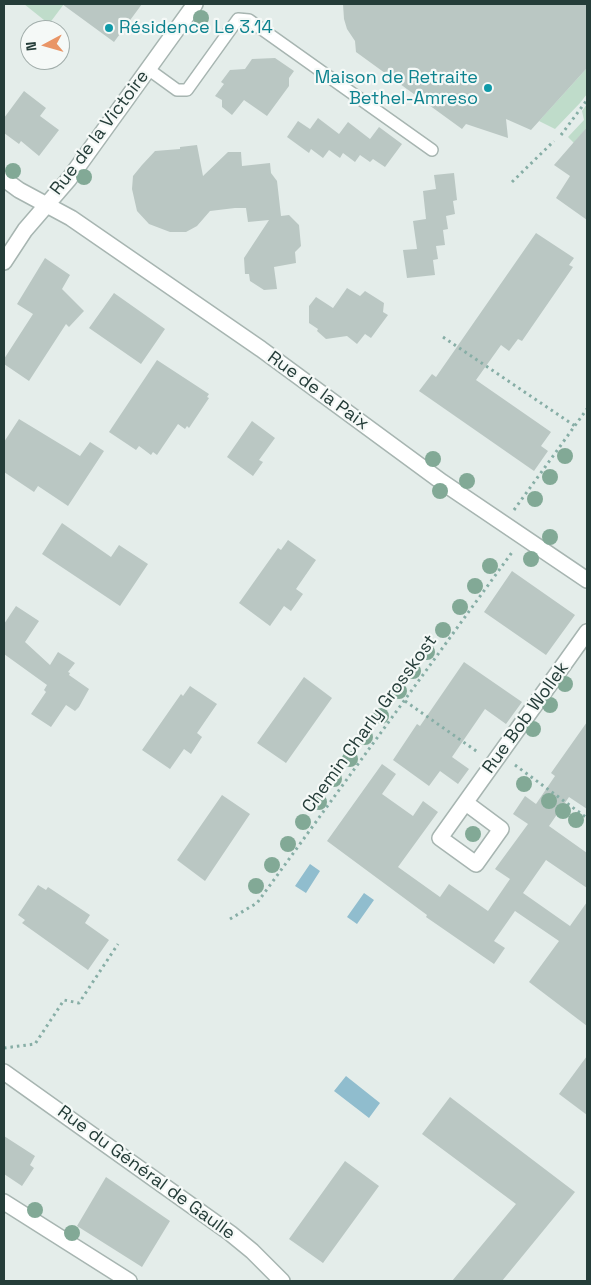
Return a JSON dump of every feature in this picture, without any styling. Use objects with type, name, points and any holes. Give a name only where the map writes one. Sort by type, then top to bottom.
[{"type":"street","name":"Rue de la Victoire","points":[[4,262],[25,230],[68,179],[195,4]]},
{"type":"street","name":"Rue de la Paix","points":[[4,179],[71,218],[253,343],[442,482],[587,580]]},
{"type":"street","name":"Rue Bob Wollek","points":[[466,803],[587,632]]},
{"type":"street","name":"Rue du Général de Gaulle","points":[[4,1072],[230,1233],[276,1279]]},
{"type":"street","points":[[4,1202],[129,1281]]},
{"type":"lane","points":[[148,69],[177,90],[187,90],[238,19],[249,20],[432,150]]},
{"type":"path","points":[[561,135],[587,100]]},
{"type":"path","points":[[512,182],[554,141]]},
{"type":"path","points":[[443,337],[575,426]]},
{"type":"path","points":[[505,523],[587,410]]},
{"type":"path","name":"Chemin Charly Grosskost","points":[[230,919],[257,903],[524,536]]},
{"type":"path","points":[[404,700],[486,758],[500,754],[587,818]]},
{"type":"path","points":[[4,1048],[36,1044],[64,1000],[78,1003],[118,944]]},
{"type":"green space","points":[[24,4],[64,4],[52,20],[44,20]]},
{"type":"green space","points":[[587,68],[587,94],[580,103],[555,129],[539,121]]},
{"type":"green space","points":[[587,104],[587,127],[574,143],[568,137],[584,120],[582,111]]},
{"type":"water","points":[[310,864],[320,871],[306,893],[295,886]]},
{"type":"water","points":[[364,893],[374,900],[357,924],[347,917]]},
{"type":"water","points":[[346,1076],[380,1103],[369,1118],[334,1091]]},
{"type":"building","name":"Résidence Le 3.14","points":[[62,4],[142,4],[114,42]]},
{"type":"building","name":"Maison de Retraite Bethel-Amreso","points":[[343,4],[587,4],[587,68],[531,130],[506,119],[508,138],[466,124],[462,129],[356,52],[355,41],[347,29],[344,19]]},
{"type":"building","points":[[275,58],[294,71],[289,78],[289,86],[267,116],[244,100],[232,115],[222,107],[222,100],[215,96],[224,84],[221,82],[230,70],[245,69],[252,59]]},
{"type":"building","points":[[24,91],[46,108],[40,116],[59,130],[39,156],[21,141],[19,144],[4,133],[4,118]]},
{"type":"building","points":[[318,118],[339,134],[348,122],[370,139],[379,127],[402,144],[385,167],[373,159],[370,162],[360,155],[355,162],[343,153],[340,158],[329,150],[323,158],[311,149],[309,153],[287,137],[298,121],[310,129]]},
{"type":"building","points":[[587,127],[587,220],[556,198],[570,176],[554,165]]},
{"type":"building","points":[[197,145],[203,176],[228,152],[241,152],[242,166],[270,163],[271,173],[277,181],[281,216],[289,215],[299,225],[301,246],[295,252],[296,263],[274,267],[277,289],[264,290],[250,281],[249,274],[245,274],[244,258],[269,220],[248,222],[246,208],[210,211],[197,226],[186,232],[170,232],[149,224],[137,211],[132,189],[133,176],[142,165],[155,151],[180,149],[180,147]]},
{"type":"building","points":[[454,173],[457,200],[453,201],[455,214],[446,216],[448,229],[443,230],[445,245],[436,246],[438,259],[433,260],[435,275],[407,278],[403,250],[417,249],[413,221],[426,219],[423,191],[436,189],[434,175]]},
{"type":"building","points":[[536,233],[574,258],[569,265],[573,267],[522,341],[518,339],[509,351],[501,345],[476,380],[551,432],[541,446],[548,451],[534,471],[419,391],[432,374],[436,377]]},
{"type":"building","points":[[45,258],[70,275],[62,289],[84,311],[69,327],[66,324],[29,381],[4,364],[4,359],[33,314],[17,304]]},
{"type":"building","points":[[347,288],[360,296],[365,291],[384,303],[383,312],[388,315],[371,338],[365,334],[357,344],[347,336],[326,339],[317,331],[318,329],[309,323],[309,306],[316,297],[333,308]]},
{"type":"building","points":[[114,293],[165,329],[141,364],[89,328]]},
{"type":"building","points":[[157,360],[209,394],[207,397],[209,398],[189,428],[187,426],[185,429],[178,424],[157,455],[153,452],[151,455],[139,446],[136,450],[109,432]]},
{"type":"building","points":[[19,419],[80,456],[90,442],[104,451],[68,506],[38,486],[34,492],[4,472],[4,442]]},
{"type":"building","points":[[252,421],[275,438],[259,460],[263,462],[253,476],[227,457]]},
{"type":"building","points":[[62,523],[111,557],[119,545],[148,564],[120,606],[42,554]]},
{"type":"building","points":[[288,540],[316,560],[296,589],[303,594],[291,611],[284,606],[270,626],[239,603],[278,548],[281,550]]},
{"type":"building","points":[[512,571],[575,615],[546,655],[484,612]]},
{"type":"building","points":[[16,606],[39,621],[25,642],[50,665],[58,652],[75,663],[68,672],[70,673],[69,675],[89,689],[75,711],[66,705],[51,727],[31,714],[46,692],[44,690],[47,685],[4,654],[4,624]]},
{"type":"building","points":[[464,662],[522,702],[506,724],[485,709],[452,757],[469,769],[458,784],[440,771],[429,786],[393,760],[417,724],[420,726]]},
{"type":"building","points":[[304,677],[332,698],[286,763],[257,743]]},
{"type":"building","points":[[190,686],[217,704],[197,733],[202,737],[191,754],[184,749],[170,769],[142,750],[181,694],[183,696]]},
{"type":"building","points":[[587,722],[587,809],[569,797],[549,826],[587,853],[587,888],[546,860],[523,893],[570,926],[587,902],[587,1026],[529,982],[559,941],[515,911],[494,941],[505,948],[494,964],[426,917],[427,915],[327,841],[382,764],[396,774],[382,794],[413,816],[423,801],[438,812],[398,867],[440,897],[449,884],[488,911],[510,879],[495,869],[528,824],[513,814],[525,796],[536,804],[555,776],[551,773]]},
{"type":"building","points":[[222,795],[250,814],[205,881],[177,860]]},
{"type":"building","points":[[38,885],[46,890],[48,887],[90,915],[85,923],[109,940],[88,970],[22,923],[25,920],[18,915]]},
{"type":"building","points":[[587,1056],[587,1115],[559,1094]]},
{"type":"building","points":[[450,1097],[575,1192],[502,1281],[452,1281],[516,1204],[422,1134]]},
{"type":"building","points":[[4,1136],[35,1156],[30,1165],[34,1168],[22,1186],[4,1174]]},
{"type":"building","points":[[345,1161],[379,1186],[323,1263],[289,1239]]},
{"type":"building","points":[[106,1177],[170,1221],[142,1267],[77,1226]]},
{"type":"place","name":"Résidence Le 3.14","points":[[109,28]]},
{"type":"place","name":"Maison de Retraite Bethel-Amreso","points":[[488,88]]}]
